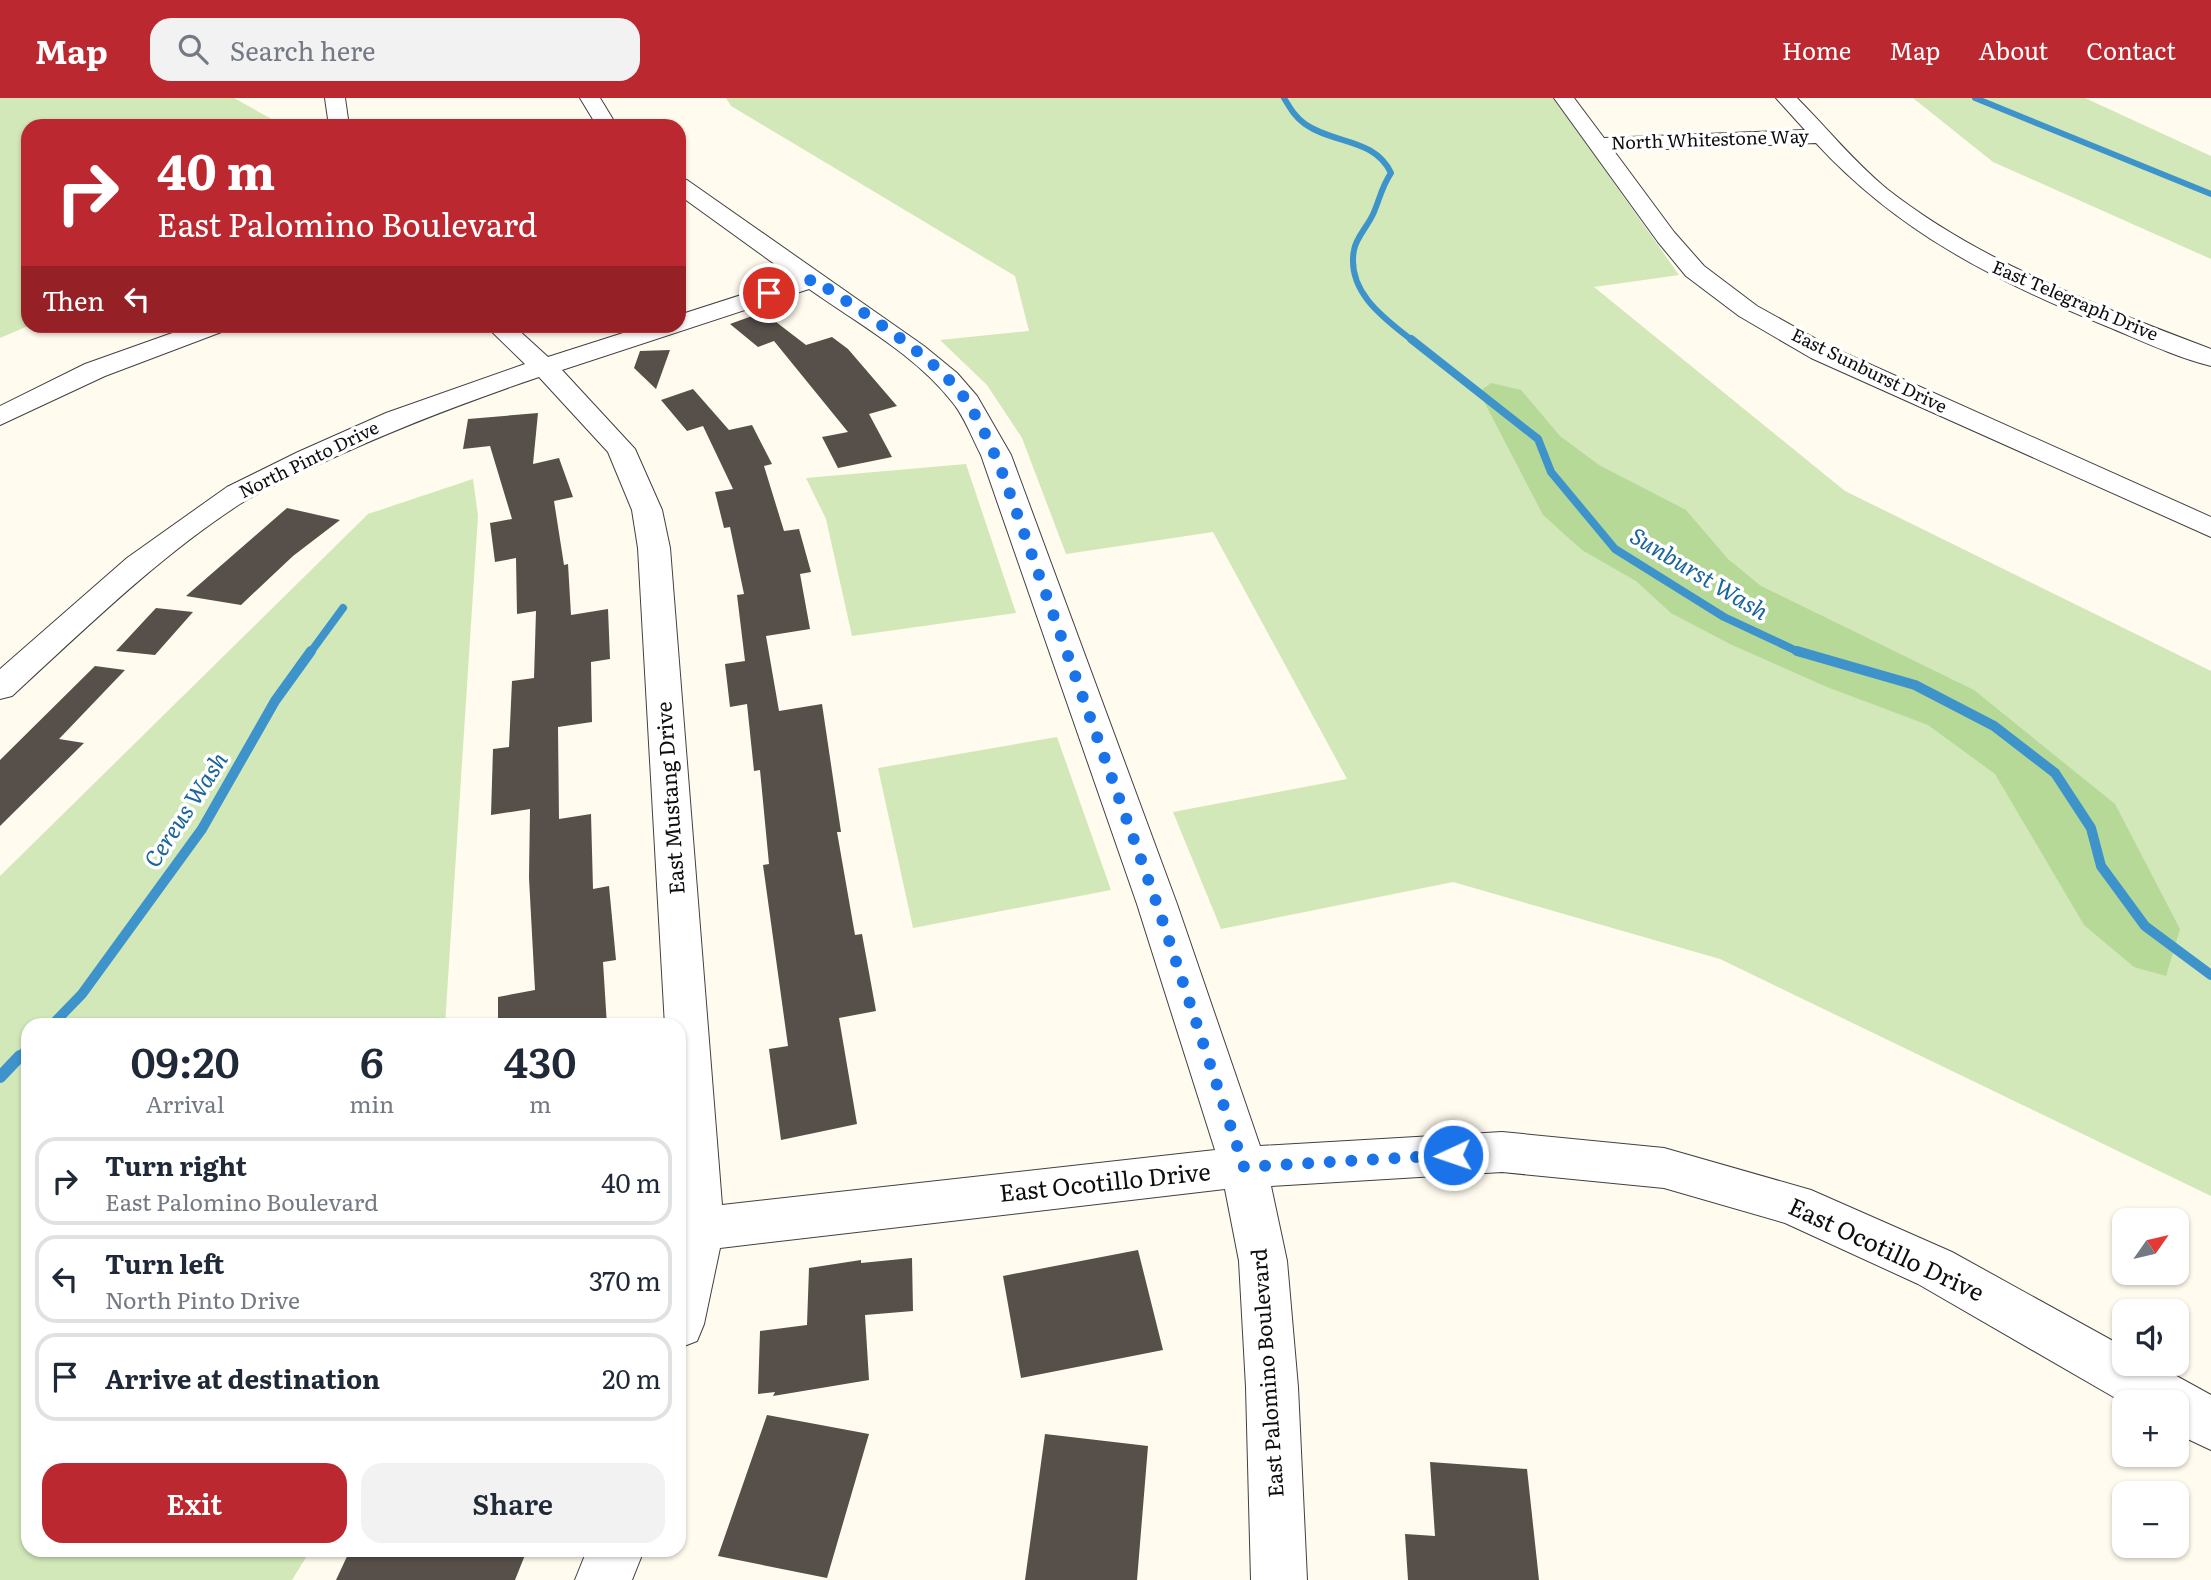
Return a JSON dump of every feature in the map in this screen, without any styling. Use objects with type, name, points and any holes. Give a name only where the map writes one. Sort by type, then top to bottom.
[{"type":"street","points":[[335,98],[338,119]]},
{"type":"street","points":[[590,98],[603,119]]},
{"type":"street","name":"East Sunburst Drive","points":[[1564,98],[1695,271],[1748,311],[1820,352],[2211,528]]},
{"type":"street","name":"East Telegraph Drive","points":[[1786,98],[1878,192],[1923,226],[1988,264],[2056,296],[2211,358]]},
{"type":"street","name":"North Whitestone Way","points":[[1597,145],[1822,136]]},
{"type":"street","name":"East Palomino Boulevard","points":[[686,191],[814,279],[915,352],[947,379],[967,402],[996,455],[1157,904],[1244,1167],[1263,1261],[1273,1401],[1279,1580]]},
{"type":"street","points":[[686,321],[814,279]]},
{"type":"street","points":[[0,417],[95,370],[196,333]]},
{"type":"street","name":"East Mustang Drive","points":[[507,333],[544,367],[621,449],[647,510],[654,548],[686,1018]]},
{"type":"street","name":"North Pinto Drive","points":[[0,688],[114,586],[177,535],[230,498],[325,449],[419,409],[648,333]]},
{"type":"street","name":"East Mustang Drive","points":[[686,1022],[700,1229],[686,1292]]},
{"type":"street","name":"East Ocotillo Drive","points":[[700,1229],[1244,1167],[1502,1152],[1664,1168],[1794,1205],[1935,1268],[2151,1390]]},
{"type":"street","points":[[2189,1412],[2211,1424]]},
{"type":"street","points":[[603,1580],[612,1557]]},
{"type":"green space","points":[[0,98],[234,98],[272,119],[21,119],[21,329],[0,338]]},
{"type":"green space","points":[[726,98],[1554,98],[1679,275],[1594,287],[1845,491],[2211,671],[2211,1196],[1720,959],[1453,882],[1221,929],[1173,812],[1347,779],[1213,532],[1066,554],[1022,438],[987,385],[940,340],[1029,331],[1015,276],[731,106]]},
{"type":"green space","points":[[1913,98],[2085,98],[2211,156],[2211,259],[1993,162]]},
{"type":"green space","points":[[1491,383],[1521,390],[1560,436],[1599,465],[1686,510],[1728,559],[1761,586],[1974,690],[2115,804],[2180,929],[2166,976],[2134,967],[2084,925],[1995,774],[1928,725],[1827,687],[1730,644],[1671,613],[1636,581],[1582,550],[1543,515],[1479,392]]},
{"type":"green space","points":[[966,464],[1016,613],[852,636],[826,519],[806,478]]},
{"type":"green space","points":[[473,479],[478,516],[445,1018],[21,1018],[21,1557],[306,1557],[292,1580],[0,1580],[0,876],[368,514]]},
{"type":"green space","points":[[1057,737],[1111,890],[913,928],[878,768]]},
{"type":"building","points":[[763,312],[806,345],[832,337],[848,349],[897,406],[869,414],[892,457],[838,468],[822,437],[848,432],[774,341],[758,347],[730,324]]},
{"type":"building","points":[[670,350],[656,389],[634,368],[640,351]]},
{"type":"building","points":[[693,389],[729,430],[752,425],[772,464],[764,466],[784,531],[799,529],[811,572],[800,574],[810,629],[766,636],[779,711],[822,704],[841,832],[837,832],[855,935],[862,934],[876,1011],[839,1018],[857,1124],[781,1140],[769,1049],[788,1046],[763,865],[769,864],[760,770],[754,771],[747,704],[730,707],[725,664],[745,661],[737,595],[744,594],[730,527],[724,528],[715,492],[733,489],[703,426],[687,431],[661,400]]},
{"type":"building","points":[[538,413],[533,464],[559,458],[573,497],[554,501],[564,565],[568,564],[571,615],[608,609],[610,659],[591,662],[592,722],[558,727],[559,819],[591,814],[593,889],[609,886],[616,960],[603,962],[606,1018],[498,1018],[498,997],[535,990],[529,878],[530,809],[491,815],[493,749],[509,747],[512,681],[534,678],[536,611],[517,614],[516,558],[495,562],[490,523],[512,519],[490,446],[463,449],[468,419]]},
{"type":"building","points":[[287,508],[340,520],[293,556],[241,605],[186,596]]},
{"type":"building","points":[[156,608],[193,612],[155,655],[116,651]]},
{"type":"building","points":[[95,666],[125,670],[59,739],[84,743],[0,826],[0,760]]},
{"type":"building","points":[[1138,1250],[1163,1350],[1021,1378],[1003,1276]]},
{"type":"building","points":[[912,1258],[913,1311],[865,1315],[869,1380],[773,1396],[775,1392],[758,1394],[760,1331],[807,1325],[809,1268],[861,1260],[861,1263]]},
{"type":"building","points":[[767,1415],[869,1434],[827,1578],[718,1556]]},
{"type":"building","points":[[1045,1434],[1148,1446],[1137,1580],[1025,1580]]},
{"type":"building","points":[[1430,1462],[1527,1469],[1539,1580],[1408,1580],[1405,1534],[1435,1536]]},
{"type":"building","points":[[347,1557],[524,1557],[515,1580],[336,1580]]},
{"type":"waterway","name":"Sunburst Wash","points":[[1284,98],[1305,124],[1375,153],[1391,173],[1372,217],[1355,245],[1353,265],[1356,279],[1370,303],[1413,341]]},
{"type":"waterway","points":[[1975,98],[2211,194]]},
{"type":"waterway","name":"Sunburst Wash","points":[[1411,339],[1538,439],[1551,472],[1615,549],[1724,617],[1801,653]]},
{"type":"waterway","name":"Cereus Wash","points":[[310,653],[343,608]]},
{"type":"waterway","name":"Cereus Wash","points":[[59,1018],[82,994],[202,829],[275,701],[311,651]]},
{"type":"waterway","name":"Sunburst Wash","points":[[1797,651],[1915,685],[1994,726],[2055,773],[2091,828],[2101,866],[2145,926],[2211,975]]},
{"type":"waterway","name":"Cereus Wash","points":[[0,1077],[20,1056]]},
{"type":"route","points":[[769,293],[814,279],[915,352],[947,379],[967,402],[996,455],[1157,904],[1244,1167],[1453,1155]]}]
